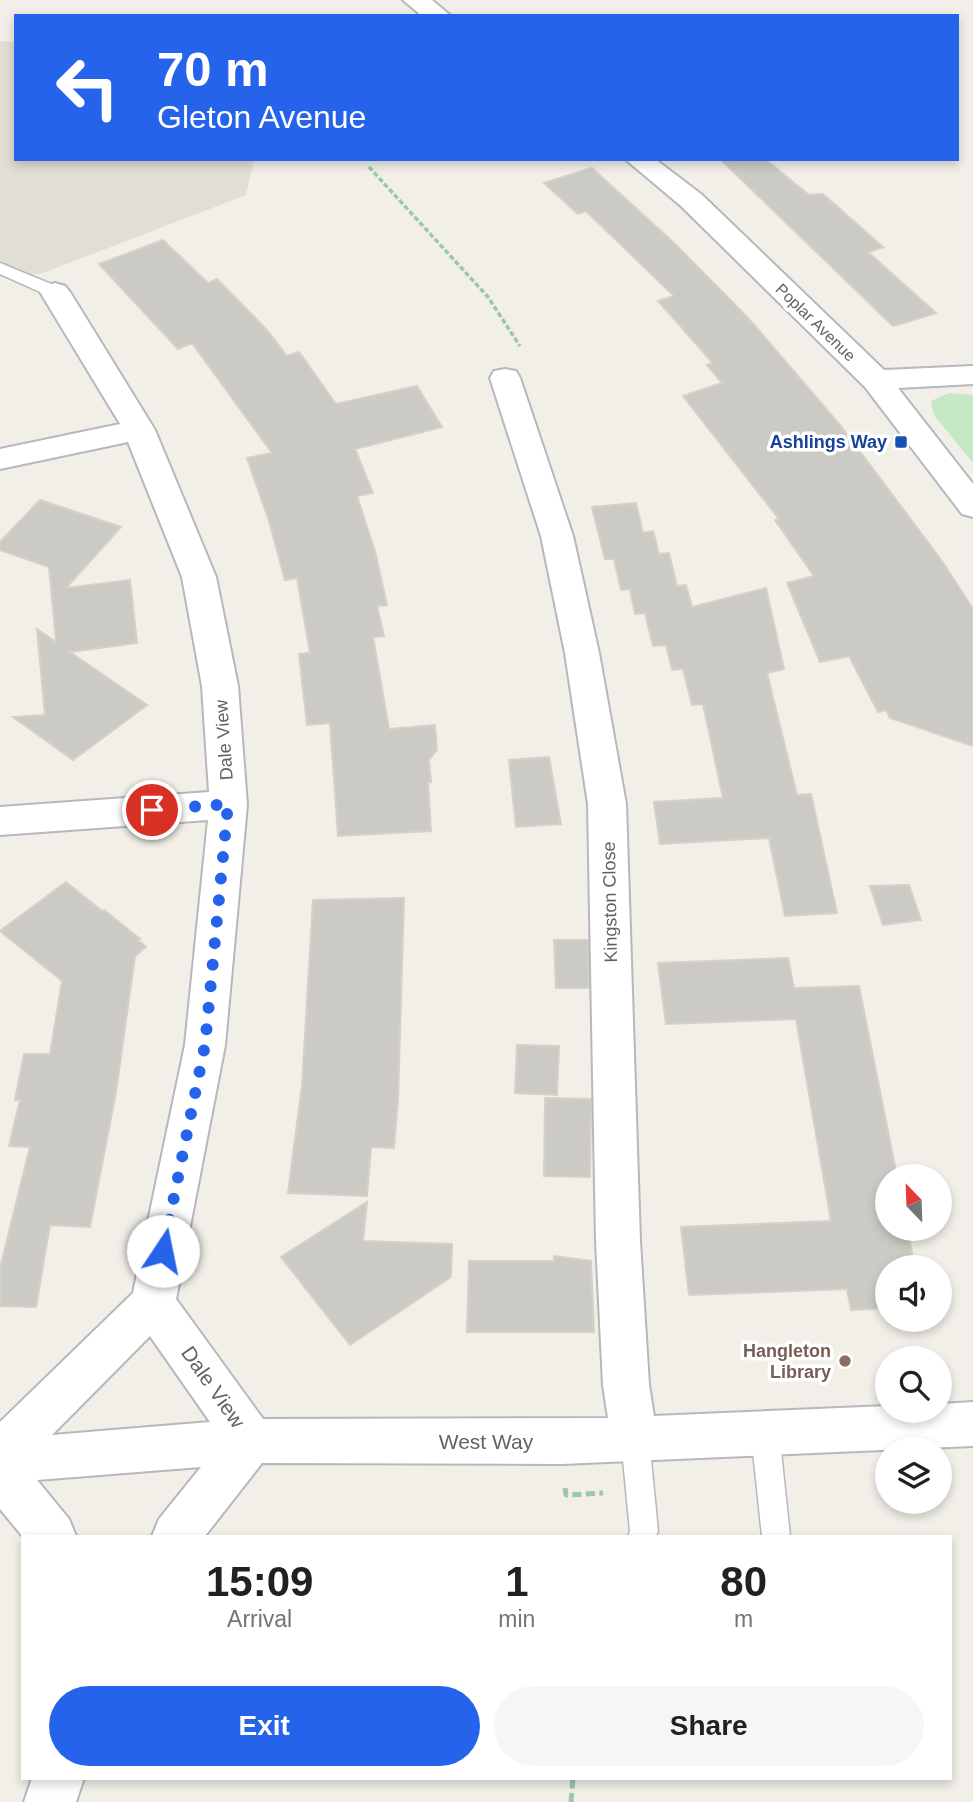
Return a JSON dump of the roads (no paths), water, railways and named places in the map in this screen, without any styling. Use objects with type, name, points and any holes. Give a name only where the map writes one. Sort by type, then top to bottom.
[{"type":"street","points":[[415,0],[436,14]]},
{"type":"street","name":"Poplar Avenue","points":[[641,161],[691,200],[876,380],[973,506]]},
{"type":"street","name":"Dale View","points":[[55,292],[139,430],[199,577],[220,686],[228,804],[205,1045],[153,1303],[251,1441],[177,1535]]},
{"type":"street","points":[[876,380],[973,375]]},
{"type":"street","name":"Kingston Close","points":[[505,378],[557,537],[582,653],[607,804],[618,1241],[626,1385],[635,1439]]},
{"type":"street","points":[[0,459],[139,430]]},
{"type":"street","points":[[0,821],[228,804]]},
{"type":"street","points":[[0,1454],[153,1303]]},
{"type":"street","name":"West Way","points":[[0,1461],[251,1441],[562,1442],[973,1424]]},
{"type":"street","points":[[0,1472],[51,1535]]},
{"type":"street","points":[[50,1802],[57,1780]]},
{"type":"lane","points":[[0,268],[55,292]]},
{"type":"lane","points":[[765,1433],[776,1535]]},
{"type":"lane","points":[[635,1439],[642,1535]]},
{"type":"place","name":"Ashlings Way","points":[[901,442]]},
{"type":"place","name":"Hangleton Library","points":[[845,1361]]}]
